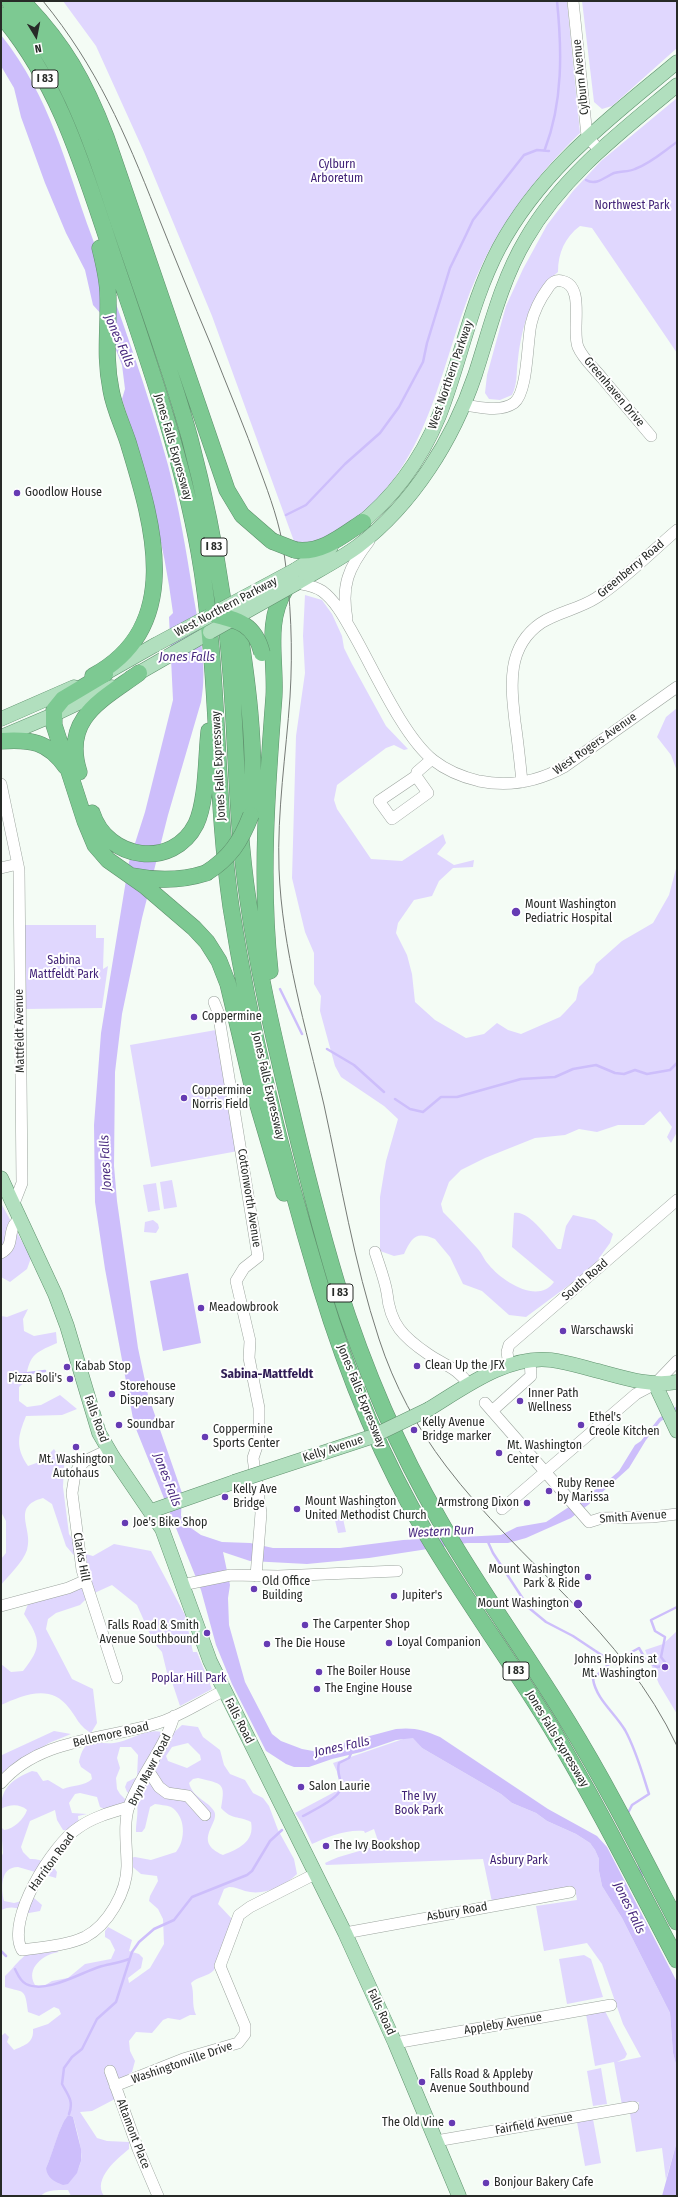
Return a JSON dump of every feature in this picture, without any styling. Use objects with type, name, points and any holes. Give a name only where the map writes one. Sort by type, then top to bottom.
[{"type":"highway","name":"Jones Falls Expressway","points":[[9,1],[48,50],[61,72],[84,120],[180,405],[199,472],[214,546],[224,608],[231,684],[240,842],[248,905],[263,987],[295,1128],[336,1280],[358,1348],[404,1452],[442,1526],[536,1670],[601,1778],[677,1922]]},
{"type":"highway","points":[[22,1],[59,43],[86,91],[108,145],[227,490],[242,516],[272,542],[296,550],[306,551],[327,545],[363,522]]},
{"type":"highway","name":"Jones Falls Expressway","points":[[1,15],[18,36],[44,75],[59,105],[77,149],[161,402],[183,476],[203,580],[214,685],[224,845],[232,908],[257,1041],[293,1187],[322,1292],[353,1379],[387,1460],[423,1529],[522,1680],[586,1787],[677,1960]]},
{"type":"highway","points":[[66,690],[99,673],[126,651],[138,635],[146,620],[154,589],[156,560],[151,527],[127,440],[113,402],[106,356],[108,297],[105,267],[77,149]]},
{"type":"highway","points":[[120,870],[144,878],[172,880],[194,877],[206,873],[220,864],[234,850],[242,838],[251,816],[249,702],[233,591],[222,544],[199,472]]},
{"type":"highway","points":[[292,581],[277,603],[268,652],[271,724],[266,878],[268,952],[295,1128]]},
{"type":"highway","points":[[212,614],[246,624],[268,652]]},
{"type":"highway","points":[[139,673],[87,713],[77,730],[74,744],[78,769],[97,826],[108,839],[120,848],[146,854],[172,848],[190,834],[200,815],[214,685]]},
{"type":"highway","points":[[106,674],[59,702],[53,715],[89,834],[95,845],[108,860],[166,903],[202,937],[223,969],[252,1085],[311,1286],[328,1327],[353,1379]]},
{"type":"highway","points":[[1,741],[23,740],[41,745],[59,758],[70,773]]},
{"type":"main road","name":"West Northern Parkway","points":[[1,719],[106,674],[212,614],[292,581],[383,505],[400,483],[431,432],[446,396],[479,292],[499,248],[536,192],[552,171],[588,136],[677,62]]},
{"type":"main road","name":"West Northern Parkway","points":[[1,737],[53,715],[139,673],[233,619],[292,581],[357,547],[381,526],[401,504],[427,471],[446,441],[464,405],[496,305],[516,257],[549,204],[565,184],[599,150],[677,86]]},
{"type":"main road","name":"Falls Road","points":[[1,1178],[55,1294],[68,1326],[92,1413],[108,1450],[151,1511],[166,1537],[187,1583],[194,1622],[224,1691],[345,1932],[395,2043],[459,2196]]},
{"type":"main road","name":"Kelly Avenue","points":[[151,1511],[371,1437],[428,1409],[469,1385],[509,1366],[530,1361],[544,1360],[561,1362],[655,1384],[677,1382]]},
{"type":"main road","points":[[655,1384],[675,1426]]},
{"type":"street","name":"Cylburn Avenue","points":[[573,1],[588,136]]},
{"type":"street","points":[[588,136],[599,150]]},
{"type":"street","name":"Greenhaven Drive","points":[[464,405],[494,409],[503,408],[516,402],[523,390],[527,344],[538,304],[551,284],[556,280],[562,280],[575,292],[576,339],[583,356],[651,436]]},
{"type":"street","name":"West Rogers Avenue","points":[[348,624],[344,598],[346,580],[360,554],[381,526]]},
{"type":"street","name":"Greenberry Road","points":[[522,782],[511,686],[511,670],[516,654],[523,641],[531,631],[550,618],[586,604],[600,595],[677,530]]},
{"type":"street","name":"West Rogers Avenue","points":[[292,581],[322,591],[331,599],[348,624],[403,724],[432,759],[449,771],[475,780],[504,784],[522,782],[549,775],[564,767],[677,687]]},
{"type":"street","points":[[416,776],[432,759]]},
{"type":"street","name":"Mattfeldt Avenue","points":[[1,784],[18,864],[22,1183],[14,1206]]},
{"type":"street","points":[[1,868],[18,864]]},
{"type":"street","name":"Cottonworth Avenue","points":[[214,1002],[218,1012],[258,1257],[244,1268],[236,1281],[250,1340],[249,1358],[259,1408],[259,1440],[254,1458],[261,1513],[261,1534],[257,1570]]},
{"type":"street","name":"South Road","points":[[509,1366],[507,1352],[509,1345],[677,1200]]},
{"type":"street","points":[[1,1253],[8,1248],[11,1242],[14,1225],[20,1218]]},
{"type":"street","points":[[375,1252],[387,1293],[389,1311],[396,1326],[427,1354],[457,1370],[469,1385]]},
{"type":"street","points":[[530,1361],[531,1376],[489,1407],[546,1471]]},
{"type":"street","points":[[502,1509],[636,1394],[655,1384],[677,1361]]},
{"type":"street","name":"Clarks Hill","points":[[108,1450],[85,1461],[75,1474],[73,1482],[74,1506],[84,1581],[117,1678]]},
{"type":"street","name":"Smith Avenue","points":[[546,1471],[589,1522],[602,1518],[652,1517],[677,1514]]},
{"type":"street","points":[[187,1583],[220,1576],[242,1575],[257,1570],[398,1571]]},
{"type":"street","points":[[1,1606],[68,1588],[84,1581]]},
{"type":"street","name":"Bellemore Road","points":[[1,1783],[29,1762],[66,1745],[94,1737],[152,1725],[174,1716],[224,1691]]},
{"type":"street","name":"Bryn Mawr Road","points":[[22,1950],[61,1944],[85,1937],[93,1931],[112,1909],[122,1887],[127,1868],[126,1838],[129,1806],[170,1730],[174,1716]]},
{"type":"street","points":[[148,1770],[162,1790],[173,1795],[188,1796],[206,1815]]},
{"type":"street","name":"Harriton Road","points":[[22,1950],[19,1944],[19,1935],[24,1904],[31,1887],[51,1859],[76,1828],[129,1806]]},
{"type":"street","name":"Washingtonville Drive","points":[[115,2086],[183,2059],[234,2045],[244,2038],[246,2030],[245,2026],[220,1966],[239,1914],[246,1909],[316,1874]]},
{"type":"street","name":"Asbury Road","points":[[345,1932],[570,1892]]},
{"type":"street","name":"Appleby Avenue","points":[[395,2043],[611,2005]]},
{"type":"street","name":"Altamont Place","points":[[110,2071],[158,2196]]},
{"type":"street","name":"Fairfield Avenue","points":[[436,2141],[633,2107]]},
{"type":"green space","name":"Cylburn Arboretum","points":[[63,1],[567,1],[580,133],[550,164],[524,196],[500,231],[480,269],[466,303],[432,406],[418,439],[400,470],[378,498],[325,541],[295,544],[212,316],[144,152],[96,46]]},
{"type":"green space","points":[[582,1],[677,1],[677,48],[612,106],[602,109],[594,102]]},
{"type":"green space","name":"Northwest Park","points":[[677,98],[677,353],[592,228],[580,226],[570,235],[563,246],[559,258],[558,272],[541,290],[529,311],[522,334],[516,382],[512,395],[500,400],[489,399],[485,393],[487,375],[506,306],[523,269],[547,225],[573,191],[601,161]]},
{"type":"green space","points":[[305,595],[322,600],[332,614],[342,636],[344,648],[386,726],[408,749],[404,750],[394,745],[386,748],[337,785],[334,800],[337,809],[371,859],[402,861],[443,834],[446,843],[437,854],[454,865],[474,860],[473,867],[453,868],[439,881],[432,896],[414,900],[398,923],[396,933],[407,955],[412,974],[415,1002],[435,1020],[466,1038],[484,1034],[497,1023],[508,1030],[521,1034],[560,1017],[576,1000],[579,987],[593,973],[596,964],[622,941],[653,923],[669,895],[677,865],[677,1132],[671,1143],[667,1137],[672,1127],[660,1111],[644,1125],[618,1125],[597,1132],[579,1129],[565,1135],[535,1138],[485,1158],[461,1170],[449,1182],[441,1204],[443,1212],[479,1250],[487,1263],[502,1278],[520,1288],[530,1291],[547,1289],[554,1282],[512,1247],[514,1213],[520,1213],[532,1220],[558,1249],[561,1249],[566,1226],[573,1215],[595,1220],[613,1234],[610,1243],[592,1268],[526,1317],[509,1315],[482,1291],[463,1284],[450,1257],[435,1239],[423,1236],[415,1237],[404,1254],[394,1256],[380,1251],[380,1197],[386,1161],[398,1119],[384,1106],[341,1077],[335,1066],[320,1011],[321,996],[314,984],[314,953],[305,932],[292,878],[296,736],[305,673],[303,636]]},
{"type":"green space","points":[[677,708],[677,771],[671,755],[657,737],[666,717]]},
{"type":"green space","name":"Sabina Mattfeldt Park","points":[[24,925],[96,925],[96,938],[104,938],[103,969],[108,966],[102,1008],[25,1009]]},
{"type":"green space","name":"Coppermine Norris Field","points":[[216,1030],[238,1151],[151,1167],[130,1045]]},
{"type":"green space","points":[[172,1180],[177,1207],[164,1209],[160,1182]]},
{"type":"green space","points":[[156,1183],[160,1210],[148,1212],[143,1185]]},
{"type":"green space","points":[[1,1203],[31,1258],[27,1269],[10,1282],[1,1277]]},
{"type":"green space","points":[[153,1220],[158,1224],[159,1228],[156,1233],[144,1232],[145,1222]]},
{"type":"green space","name":"Poplar Hill Park","points":[[28,1309],[23,1319],[24,1331],[34,1336],[56,1332],[57,1343],[42,1350],[34,1356],[29,1366],[25,1382],[19,1387],[19,1401],[27,1407],[41,1405],[60,1395],[77,1409],[62,1415],[26,1416],[19,1441],[21,1453],[28,1466],[42,1461],[54,1449],[64,1465],[63,1487],[69,1534],[82,1553],[93,1556],[114,1544],[151,1551],[185,1615],[193,1652],[197,1652],[212,1689],[180,1706],[172,1682],[168,1677],[162,1652],[154,1643],[137,1605],[112,1585],[90,1595],[80,1605],[56,1613],[48,1619],[46,1629],[72,1679],[93,1689],[97,1723],[91,1733],[81,1724],[62,1700],[45,1693],[27,1695],[1,1705],[1,1664],[11,1672],[23,1671],[34,1656],[36,1649],[37,1643],[34,1630],[24,1614],[28,1604],[78,1589],[88,1572],[66,1546],[52,1504],[43,1498],[33,1502],[25,1513],[28,1534],[27,1550],[19,1564],[1,1585],[1,1559],[6,1553],[6,1521],[1,1512],[1,1316],[7,1317]]},
{"type":"green space","points":[[342,1514],[346,1532],[338,1533],[334,1516]]},
{"type":"green space","name":"Johns Hopkins at Mt. Washington","points":[[677,1631],[677,1714],[659,1684],[645,1650],[663,1644]]},
{"type":"green space","points":[[182,1725],[198,1727],[203,1737],[220,1750],[224,1765],[230,1774],[245,1780],[253,1793],[263,1798],[269,1806],[278,1830],[294,1859],[297,1874],[286,1883],[266,1891],[252,1892],[231,1887],[224,1889],[218,1904],[233,1920],[214,1970],[191,1983],[196,2015],[190,2015],[180,2020],[168,2018],[163,2020],[152,2033],[136,2032],[129,2041],[130,2051],[135,2061],[132,2072],[122,2078],[115,2099],[92,2111],[80,2112],[97,2138],[107,2141],[129,2142],[129,2149],[113,2163],[104,2176],[101,2183],[101,2189],[104,2196],[71,2196],[68,2190],[61,2190],[46,2192],[41,2196],[1,2196],[1,2036],[5,2033],[9,2037],[7,2042],[14,2050],[28,2043],[32,2037],[33,2029],[48,2024],[61,2014],[59,2009],[54,2007],[39,2016],[28,2012],[26,1998],[22,1992],[5,1987],[5,1976],[22,1958],[36,1950],[50,1949],[59,1952],[53,1953],[42,1959],[34,1968],[32,1973],[35,1985],[42,1987],[52,1981],[68,1978],[85,1964],[111,1959],[115,1950],[110,1940],[105,1937],[105,1931],[108,1927],[132,1940],[129,1951],[139,1954],[143,1958],[141,1968],[128,1978],[129,1983],[150,1968],[164,1944],[163,1919],[158,1909],[149,1901],[158,1881],[157,1876],[141,1874],[128,1863],[130,1858],[135,1857],[151,1860],[176,1852],[182,1841],[183,1835],[182,1822],[176,1811],[169,1806],[155,1804],[150,1807],[145,1828],[142,1832],[136,1832],[137,1804],[132,1796],[127,1792],[125,1787],[127,1782],[137,1777],[138,1755],[131,1747],[120,1747],[117,1758],[120,1768],[116,1778],[117,1789],[128,1802],[111,1812],[100,1807],[97,1797],[80,1793],[75,1794],[69,1803],[72,1813],[87,1814],[78,1816],[79,1827],[69,1831],[63,1830],[57,1820],[55,1810],[30,1821],[21,1847],[23,1852],[30,1859],[41,1861],[52,1866],[57,1872],[56,1878],[18,1867],[8,1870],[3,1879],[2,1885],[4,1901],[14,1903],[34,1898],[42,1905],[40,1911],[29,1913],[15,1908],[1,1910],[1,1858],[3,1853],[1,1827],[4,1830],[15,1826],[27,1810],[15,1805],[1,1809],[3,1795],[9,1785],[19,1777],[32,1771],[37,1772],[43,1781],[48,1780],[63,1789],[89,1781],[92,1779],[91,1774],[81,1767],[79,1762],[83,1749],[89,1744],[121,1742],[142,1734],[156,1731],[163,1732],[170,1736]],"holes":[[[188,1743],[200,1755],[201,1760],[187,1768],[168,1761],[166,1756],[172,1747]],[[198,1778],[217,1783],[222,1789],[223,1793],[221,1808],[229,1815],[251,1822],[252,1829],[248,1840],[240,1847],[223,1855],[214,1850],[209,1844],[208,1838],[214,1821],[214,1811],[208,1804],[197,1796],[191,1788],[189,1783],[193,1779]],[[69,2115],[73,2117],[79,2139],[81,2160],[76,2174],[69,2182],[62,2184],[58,2183],[46,2168],[66,2118]]]},
{"type":"green space","points":[[54,1731],[71,1734],[49,1743],[1,1774],[2,1755]]},
{"type":"green space","points":[[406,1738],[414,1738],[422,1748],[501,1794],[512,1803],[536,1813],[547,1821],[576,1834],[590,1843],[595,1850],[599,1859],[599,1871],[602,1886],[622,1918],[670,2013],[673,2053],[677,2068],[677,2141],[666,2180],[662,2148],[636,2152],[630,2113],[638,2108],[639,2102],[622,2105],[614,2062],[595,2066],[586,2014],[605,2011],[627,2054],[625,2058],[617,2062],[641,2057],[623,2024],[602,1964],[587,1943],[544,1951],[536,1906],[577,1900],[575,1888],[492,1902],[483,1859],[326,1865],[325,1863],[331,1860],[379,1844],[374,1829],[365,1833],[364,1831],[344,1832],[312,1844],[302,1823],[295,1813],[344,1787],[333,1763]]},
{"type":"green space","points":[[584,1955],[591,1959],[603,1997],[567,2004],[559,1959]]},
{"type":"green space","points":[[601,2068],[607,2104],[593,2106],[587,2071]]},
{"type":"green space","points":[[593,2119],[601,2163],[585,2166],[577,2122]]},
{"type":"water","name":"Jones Falls","points":[[1,35],[33,83],[45,107],[65,158],[142,379],[160,436],[176,497],[202,648],[204,675],[201,702],[168,815],[142,918],[122,1014],[115,1072],[114,1166],[117,1201],[138,1348],[148,1395],[182,1493],[181,1516],[191,1528],[201,1535],[222,1542],[250,1543],[273,1548],[340,1548],[403,1540],[501,1535],[517,1527],[546,1522],[604,1484],[619,1471],[635,1445],[641,1441],[659,1418],[677,1406],[677,1412],[661,1421],[646,1440],[629,1468],[588,1505],[571,1518],[526,1538],[508,1543],[467,1543],[369,1558],[307,1564],[250,1561],[223,1552],[230,1585],[228,1598],[229,1625],[245,1682],[272,1734],[281,1741],[302,1749],[313,1751],[402,1728],[429,1733],[440,1737],[548,1809],[597,1836],[607,1847],[677,1982],[677,2068],[673,2053],[670,2013],[622,1918],[602,1886],[599,1871],[599,1859],[590,1843],[576,1834],[547,1821],[536,1813],[512,1803],[501,1794],[422,1748],[413,1738],[396,1740],[309,1767],[294,1767],[286,1764],[266,1751],[232,1684],[216,1645],[201,1590],[134,1424],[105,1269],[95,1202],[94,1125],[101,1033],[129,862],[145,812],[173,700],[169,617],[173,613],[159,532],[138,452],[122,399],[125,389],[122,365],[102,315],[93,305],[85,270],[66,233],[45,183],[21,117],[14,88],[1,66]]},
{"type":"water","points":[[188,1273],[201,1343],[163,1351],[150,1281]]},
{"type":"water","points":[[69,2115],[73,2117],[81,2149],[81,2161],[77,2173],[68,2184],[63,2185],[54,2181],[50,2177],[46,2168],[63,2123]]},
{"type":"water","points":[[677,2141],[677,2196],[662,2196]]},
{"type":"waterway","points":[[545,149],[555,113],[560,76],[560,38],[557,1]]},
{"type":"waterway","points":[[586,180],[593,182],[604,179],[614,173],[635,169],[652,160],[677,142]]},
{"type":"waterway","points":[[286,515],[306,505],[345,464],[380,433],[399,407],[423,362],[427,343],[450,268],[473,220],[524,155],[537,150],[549,151]]},
{"type":"waterway","points":[[280,989],[302,1034]]},
{"type":"waterway","points":[[327,1049],[354,1065],[384,1092]]},
{"type":"waterway","points":[[395,1099],[410,1109],[423,1112],[441,1097],[457,1097],[521,1079],[555,1077],[573,1069],[596,1065],[615,1073],[624,1074],[635,1070],[647,1074],[670,1070],[677,1063]]},
{"type":"waterway","points":[[21,1374],[45,1371]]},
{"type":"waterway","points":[[488,1542],[493,1553],[529,1608],[546,1622],[573,1636],[615,1664],[619,1660]]},
{"type":"waterway","points":[[630,1653],[639,1648],[646,1660],[657,1667],[667,1665],[661,1657],[665,1637],[655,1631],[651,1620],[677,1607]]},
{"type":"waterway","points":[[610,1663],[593,1679],[595,1686],[602,1699],[625,1730],[632,1745],[649,1794],[632,1805],[628,1813]]},
{"type":"waterway","points":[[303,1816],[336,1796],[341,1788],[338,1770],[339,1763],[349,1758],[352,1751]]},
{"type":"waterway","points":[[69,2114],[71,2102],[62,2084],[64,2068],[72,2057],[82,2049],[97,2019],[116,2002],[132,1952],[139,1942],[154,1929],[174,1920],[192,1897],[247,1875],[252,1871],[270,1841],[282,1830]]},
{"type":"waterway","points":[[639,1865],[642,1877]]},
{"type":"waterway","points":[[1,1951],[6,1956]]},
{"type":"waterway","points":[[15,1969],[19,1978],[24,1983],[34,1986],[43,1986],[63,1982],[99,1967],[129,1959]]},
{"type":"tram line","points":[[43,1],[79,51],[121,128],[242,423],[267,490],[280,532],[290,607],[291,643],[290,697],[279,826],[281,899],[290,959],[324,1105],[348,1223],[370,1310],[385,1356],[407,1406],[435,1452],[475,1502],[600,1632],[628,1667],[654,1704],[677,1746]]},
{"type":"place","name":"Goodlow House","points":[[17,493]]},
{"type":"place","name":"Mount Washington Pediatric Hospital","points":[[516,912]]},
{"type":"place","name":"Coppermine","points":[[194,1017]]},
{"type":"place","name":"Coppermine Norris Field","points":[[184,1098]]},
{"type":"place","name":"Meadowbrook","points":[[201,1308]]},
{"type":"place","name":"Warschawski","points":[[563,1331]]},
{"type":"place","name":"Clean Up the JFX","points":[[417,1366]]},
{"type":"place","name":"Kabab Stop","points":[[67,1367]]},
{"type":"place","name":"Pizza Boli's","points":[[70,1379]]},
{"type":"place","name":"Storehouse Dispensary","points":[[112,1394]]},
{"type":"place","name":"Inner Path Wellness","points":[[520,1401]]},
{"type":"place","name":"Soundbar","points":[[119,1425]]},
{"type":"place","name":"Ethel's Creole Kitchen","points":[[581,1425]]},
{"type":"place","name":"Kelly Avenue Bridge marker","points":[[414,1430]]},
{"type":"place","name":"Coppermine Sports Center","points":[[205,1437]]},
{"type":"place","name":"Mt. Washington Autohaus","points":[[76,1447]]},
{"type":"place","name":"Mt. Washington Center","points":[[499,1453]]},
{"type":"place","name":"Ruby Renee by Marissa","points":[[549,1491]]},
{"type":"place","name":"Kelly Ave Bridge","points":[[225,1497]]},
{"type":"place","name":"Armstrong Dixon","points":[[527,1503]]},
{"type":"place","name":"Mount Washington United Methodist Church","points":[[297,1509]]},
{"type":"place","name":"Joe's Bike Shop","points":[[125,1523]]},
{"type":"place","name":"Mount Washington Park & Ride","points":[[588,1577]]},
{"type":"place","name":"Old Office Building","points":[[254,1589]]},
{"type":"place","name":"Jupiter's","points":[[394,1596]]},
{"type":"place","name":"Mount Washington","points":[[578,1604]]},
{"type":"place","name":"The Carpenter Shop","points":[[305,1625]]},
{"type":"place","name":"Falls Road & Smith Avenue Southbound","points":[[207,1633]]},
{"type":"place","name":"Loyal Companion","points":[[389,1643]]},
{"type":"place","name":"The Die House","points":[[267,1644]]},
{"type":"place","name":"Johns Hopkins at Mt. Washington","points":[[665,1667]]},
{"type":"place","name":"The Boiler House","points":[[319,1672]]},
{"type":"place","name":"The Engine House","points":[[317,1689]]},
{"type":"place","name":"Salon Laurie","points":[[301,1787]]},
{"type":"place","name":"The Ivy Bookshop","points":[[326,1846]]},
{"type":"place","name":"Falls Road & Appleby Avenue Southbound","points":[[422,2082]]},
{"type":"place","name":"The Old Vine","points":[[452,2123]]},
{"type":"place","name":"Bonjour Bakery Cafe","points":[[486,2183]]},
{"type":"district","name":"Sabina-Mattfeldt","points":[[267,1374]]},
{"type":"water label","name":"Western Run","points":[[441,1532]]},
{"type":"park label","name":"The Ivy Book Park","points":[[419,1804]]},
{"type":"park label","name":"Asbury Park","points":[[519,1861]]}]
